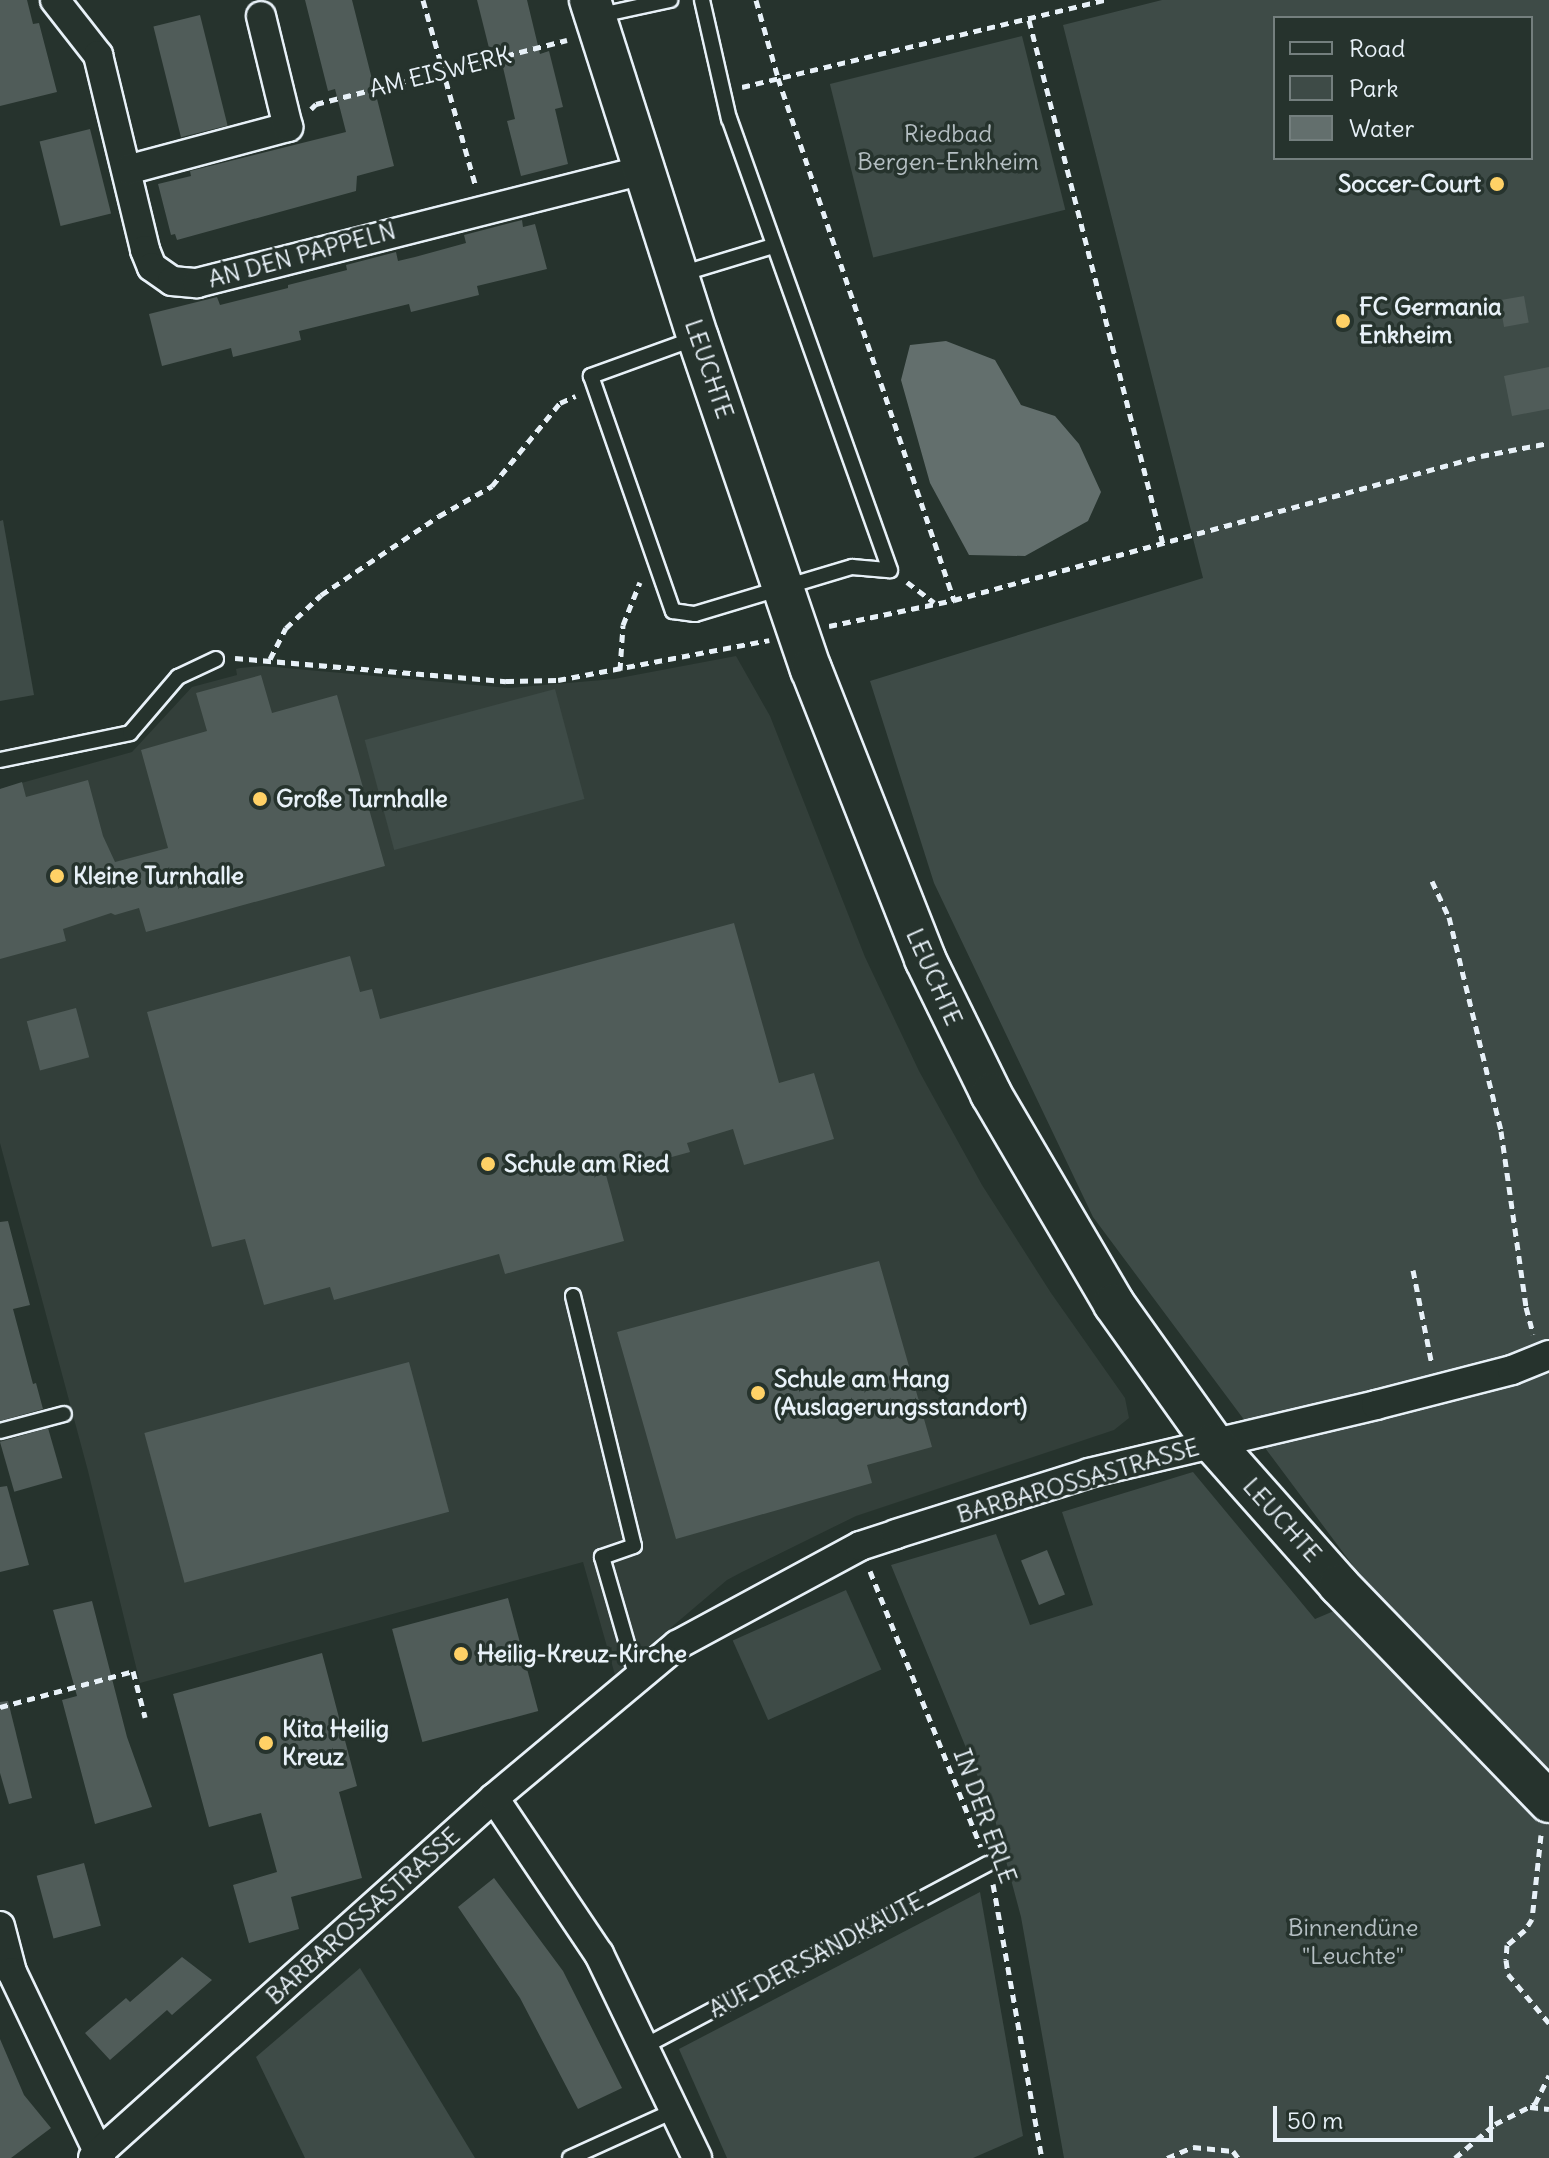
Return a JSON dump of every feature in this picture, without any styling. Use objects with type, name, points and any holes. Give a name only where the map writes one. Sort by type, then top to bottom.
[{"type":"street","name":"AN DEN PAPPELN","points":[[55,0],[98,55],[152,267],[160,275],[183,284],[642,170]]},
{"type":"street","points":[[127,170],[288,127],[261,16]]},
{"type":"street","name":"LEUCHTE","points":[[595,16],[642,170],[783,588],[863,804],[951,1016],[1041,1186],[1114,1304],[1214,1444],[1546,1814]]},
{"type":"street","name":"BARBAROSSASTRASSE","points":[[98,2156],[494,1798],[677,1645],[860,1546],[1089,1473],[1437,1389],[1544,1357]]},
{"type":"street","points":[[494,1798],[599,1954],[697,2158]]},
{"type":"street","points":[[0,1926],[12,1972],[98,2156]]},
{"type":"lane","points":[[595,16],[670,0]]},
{"type":"lane","points":[[698,338],[591,376],[673,611],[682,615],[852,567],[890,570],[721,92],[702,0]]},
{"type":"lane","points":[[677,275],[773,246]]},
{"type":"lane","points":[[0,760],[130,733],[178,677],[216,659]]},
{"type":"lane","points":[[573,1296],[634,1546],[602,1557],[637,1678]]},
{"type":"lane","points":[[0,1431],[64,1414]]},
{"type":"lane","name":"AUF DER SANDKAUTE","points":[[645,2046],[988,1864]]},
{"type":"lane","points":[[570,2158],[676,2110]]},
{"type":"path","points":[[423,0],[482,208]]},
{"type":"path","points":[[756,0],[778,78],[954,600]]},
{"type":"path","points":[[721,92],[1105,0]]},
{"type":"path","name":"AM EISWERK","points":[[288,127],[316,104],[444,71],[595,16]]},
{"type":"path","points":[[1029,20],[1163,544]]},
{"type":"path","points":[[270,659],[286,628],[321,595],[439,516],[492,486],[560,403],[594,387]]},
{"type":"path","points":[[828,627],[954,600],[1481,456],[1549,443]]},
{"type":"path","points":[[620,670],[623,625],[629,606],[636,587],[656,564]]},
{"type":"path","points":[[890,570],[935,603]]},
{"type":"path","points":[[216,659],[270,659],[506,681],[558,680],[770,640]]},
{"type":"path","points":[[1432,881],[1452,930],[1501,1131],[1526,1307],[1544,1357]]},
{"type":"path","points":[[1413,1270],[1437,1389]]},
{"type":"path","name":"IN DER ERLE","points":[[860,1546],[988,1864],[1002,1923],[1042,2158]]},
{"type":"path","points":[[0,1707],[133,1671],[145,1717]]},
{"type":"path","points":[[1546,1814],[1532,1919],[1525,1930],[1507,1945],[1506,1960],[1508,1974],[1549,2023]]},
{"type":"path","points":[[1455,2158],[1495,2124],[1530,2107],[1542,2094],[1549,2075]]},
{"type":"path","points":[[1530,2107],[1549,2109]]},
{"type":"path","points":[[1167,2158],[1193,2147],[1221,2148],[1233,2151],[1238,2158]]},
{"type":"shaded area","name":"Schule am Ried","points":[[736,656],[770,716],[865,957],[919,1071],[982,1185],[1051,1293],[1125,1398],[1129,1418],[1114,1430],[856,1516],[742,1572],[727,1580],[615,1675],[583,1562],[140,1683],[88,1471],[0,1143],[0,789],[132,752],[192,687],[237,675],[236,669],[240,668],[263,666],[509,688],[614,679]]},
{"type":"green space","name":"Binnendüne \"Leuchte\"","points":[[1162,0],[1549,0],[1549,2158],[1064,2158],[1021,1917],[994,1816],[891,1565],[996,1534],[1030,1625],[1093,1605],[1062,1512],[1193,1472],[1315,1619],[1374,1594],[1093,1217],[934,883],[870,681],[1203,578],[1063,25]]},
{"type":"green space","name":"Riedbad Bergen-Enkheim","points":[[1022,36],[1065,210],[873,258],[830,84]]},
{"type":"green space","points":[[3,520],[34,695],[0,701],[0,521]]},
{"type":"green space","points":[[555,689],[585,799],[394,850],[365,740]]},
{"type":"green space","points":[[846,1590],[881,1669],[768,1720],[733,1640]]},
{"type":"green space","points":[[980,1892],[1023,2136],[973,2158],[727,2158],[679,2049]]},
{"type":"green space","points":[[360,1968],[475,2158],[305,2158],[256,2057]]},
{"type":"water","points":[[946,341],[995,360],[1021,405],[1055,416],[1079,444],[1101,492],[1088,521],[1025,556],[969,555],[930,483],[901,380],[910,345]]},
{"type":"building","points":[[0,0],[27,0],[33,24],[39,23],[57,92],[0,106]]},
{"type":"building","points":[[305,0],[352,0],[394,166],[357,176],[356,191],[177,240],[175,234],[171,235],[158,184],[191,176],[190,171],[346,132],[335,89],[328,91]]},
{"type":"building","points":[[477,0],[527,0],[540,54],[549,51],[563,107],[555,109],[568,164],[521,176],[507,121],[515,119],[498,46],[489,48]]},
{"type":"building","points":[[200,15],[228,126],[181,137],[153,27]]},
{"type":"building","points":[[90,129],[111,213],[61,226],[40,142]]},
{"type":"building","points":[[522,220],[523,227],[535,224],[547,269],[477,286],[479,295],[411,312],[409,304],[299,331],[301,340],[233,357],[231,348],[162,366],[149,314],[217,297],[220,305],[288,288],[288,285],[347,270],[346,265],[396,252],[398,261],[415,257],[466,243],[464,235]]},
{"type":"building","points":[[1524,296],[1529,323],[1504,327],[1499,300]]},
{"type":"building","points":[[1549,367],[1549,409],[1512,416],[1504,376]]},
{"type":"building","name":"Große Turnhalle","points":[[261,675],[272,713],[337,695],[385,866],[146,932],[139,908],[115,915],[111,913],[63,929],[66,941],[0,959],[0,789],[22,782],[26,797],[88,780],[103,836],[115,862],[168,848],[141,750],[207,731],[196,693]]},
{"type":"building","points":[[734,923],[779,1083],[814,1073],[834,1139],[744,1165],[733,1129],[687,1143],[690,1152],[606,1175],[624,1241],[505,1274],[499,1254],[334,1300],[330,1287],[264,1305],[245,1239],[212,1247],[147,1012],[350,956],[360,992],[372,989],[380,1019]]},
{"type":"building","points":[[76,1008],[89,1057],[40,1070],[27,1021]]},
{"type":"building","points":[[8,1221],[30,1305],[13,1309],[43,1409],[0,1421],[0,1222]]},
{"type":"building","points":[[879,1261],[932,1447],[867,1465],[872,1483],[676,1539],[617,1332]]},
{"type":"building","points":[[409,1362],[449,1512],[184,1583],[144,1433]]},
{"type":"building","points":[[48,1428],[62,1478],[14,1492],[0,1442]]},
{"type":"building","points":[[7,1486],[29,1565],[0,1572],[0,1487]]},
{"type":"building","points":[[1047,1550],[1065,1595],[1039,1605],[1021,1560]]},
{"type":"building","name":"Heilig-Kreuz-Kirche","points":[[508,1598],[538,1711],[422,1742],[392,1629]]},
{"type":"building","points":[[92,1601],[127,1737],[152,1807],[95,1824],[62,1700],[77,1696],[53,1610]]},
{"type":"building","name":"Kita Heilig Kreuz","points":[[322,1653],[357,1786],[339,1792],[362,1878],[291,1897],[299,1929],[249,1943],[233,1885],[277,1872],[261,1813],[209,1827],[173,1694]]},
{"type":"building","points":[[8,1701],[32,1798],[9,1804],[0,1773],[0,1702]]},
{"type":"building","points":[[84,1863],[101,1926],[53,1938],[37,1876]]},
{"type":"building","points":[[494,1878],[563,1971],[622,2088],[578,2109],[520,1998],[458,1907]]},
{"type":"building","points":[[182,1957],[212,1980],[172,2015],[167,2010],[110,2060],[85,2033],[126,1998],[130,2002]]},
{"type":"building","points":[[0,2039],[24,2095],[51,2128],[11,2158],[0,2158]]},
{"type":"place","name":"Soccer-Court","points":[[1497,184]]},
{"type":"place","name":"FC Germania Enkheim","points":[[1343,321]]},
{"type":"place","name":"Große Turnhalle","points":[[260,799]]},
{"type":"place","name":"Kleine Turnhalle","points":[[57,876]]},
{"type":"place","name":"Schule am Ried","points":[[488,1164]]},
{"type":"place","name":"Schule am Hang (Auslagerungsstandort)","points":[[758,1393]]},
{"type":"place","name":"Heilig-Kreuz-Kirche","points":[[461,1654]]},
{"type":"place","name":"Kita Heilig Kreuz","points":[[266,1743]]}]
